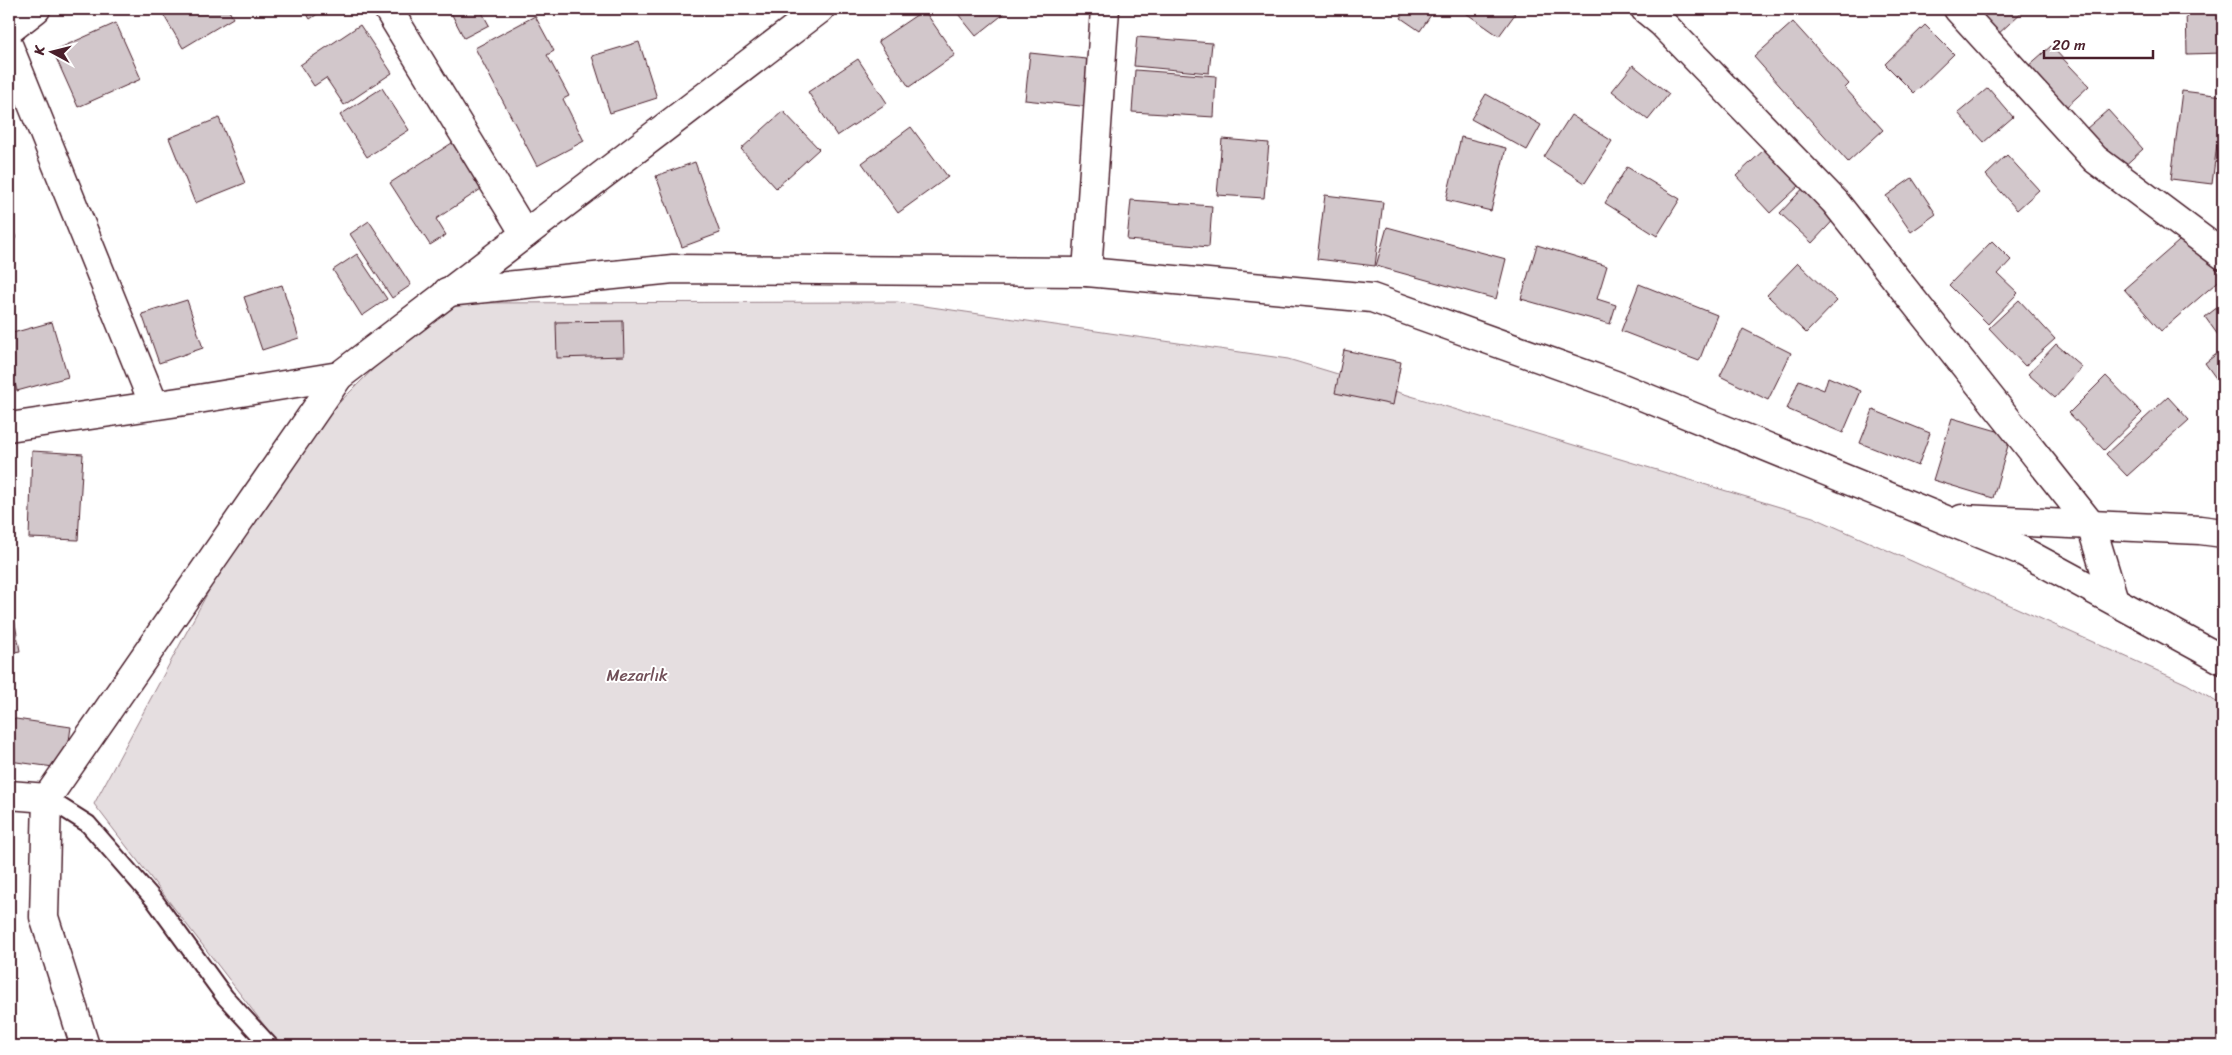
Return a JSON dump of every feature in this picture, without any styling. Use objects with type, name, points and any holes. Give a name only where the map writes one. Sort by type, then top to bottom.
[{"type":"street","points":[[9,30],[36,9]]},
{"type":"street","points":[[388,9],[525,234]]},
{"type":"street","points":[[85,1046],[44,917],[47,798],[339,376],[820,9]]},
{"type":"street","points":[[1087,272],[1105,9]]},
{"type":"street","points":[[1645,9],[1662,23],[1835,202],[2091,525],[2114,600]]},
{"type":"street","points":[[1958,9],[2095,159],[2223,255]]},
{"type":"street","points":[[9,47],[154,406]]},
{"type":"street","points":[[447,292],[673,269],[1087,272],[1372,298],[1615,385],[2022,551],[2223,660]]},
{"type":"street","points":[[9,426],[154,406],[339,376]]},
{"type":"street","points":[[1941,518],[2223,533]]},
{"type":"street","points":[[9,795],[47,798]]},
{"type":"lane","points":[[47,798],[88,824],[155,901],[225,997],[270,1046]]},
{"type":"green space","name":"Mezarlık","points":[[897,302],[1288,359],[1813,517],[2187,684],[2223,706],[2223,1046],[289,1046],[274,1038],[94,804],[277,464],[440,303]]},
{"type":"building","points":[[160,9],[228,9],[233,18],[183,48]]},
{"type":"building","points":[[304,9],[325,9],[310,19]]},
{"type":"building","points":[[449,9],[480,9],[489,25],[464,38]]},
{"type":"building","points":[[954,9],[1010,9],[976,36]]},
{"type":"building","points":[[1407,9],[1435,9],[1420,31],[1401,18]]},
{"type":"building","points":[[1460,9],[1508,9],[1515,14],[1499,36]]},
{"type":"building","points":[[1969,9],[2025,9],[1995,37]]},
{"type":"building","points":[[2186,9],[2223,9],[2223,53],[2187,54]]},
{"type":"building","points":[[924,10],[955,55],[909,87],[878,41]]},
{"type":"building","points":[[535,16],[554,51],[547,55],[569,96],[563,99],[584,141],[537,166],[475,48]]},
{"type":"building","points":[[1793,22],[1849,84],[1845,88],[1883,130],[1848,162],[1754,57]]},
{"type":"building","points":[[116,23],[141,79],[78,107],[53,51]]},
{"type":"building","points":[[360,25],[392,73],[344,105],[326,78],[314,86],[300,65]]},
{"type":"building","points":[[1925,25],[1954,54],[1914,93],[1885,64]]},
{"type":"building","points":[[1137,37],[1212,43],[1209,73],[1134,66]]},
{"type":"building","points":[[639,42],[657,98],[610,113],[592,56]]},
{"type":"building","points":[[2051,46],[2089,86],[2065,108],[2027,67]]},
{"type":"building","points":[[1030,53],[1095,60],[1090,107],[1025,100]]},
{"type":"building","points":[[858,59],[887,103],[837,136],[808,92]]},
{"type":"building","points":[[1633,65],[1669,94],[1648,120],[1612,91]]},
{"type":"building","points":[[1135,70],[1216,76],[1214,117],[1132,112]]},
{"type":"building","points":[[382,88],[409,130],[367,157],[340,115]]},
{"type":"building","points":[[1988,88],[2013,117],[1984,142],[1958,113]]},
{"type":"building","points":[[2182,91],[2223,96],[2212,184],[2171,179]]},
{"type":"building","points":[[1486,94],[1541,125],[1527,150],[1471,119]]},
{"type":"building","points":[[2108,110],[2143,149],[2121,169],[2086,129]]},
{"type":"building","points":[[783,111],[819,149],[776,188],[741,149]]},
{"type":"building","points":[[1571,115],[1612,141],[1585,183],[1544,157]]},
{"type":"building","points":[[219,118],[245,183],[195,203],[169,138]]},
{"type":"building","points":[[911,127],[948,177],[898,213],[862,163]]},
{"type":"building","points":[[1461,137],[1506,148],[1491,211],[1446,200]]},
{"type":"building","points":[[1222,139],[1269,143],[1264,198],[1217,195]]},
{"type":"building","points":[[455,141],[484,187],[436,219],[446,235],[430,245],[390,183]]},
{"type":"building","points":[[1766,148],[1800,185],[1770,213],[1736,176]]},
{"type":"building","points":[[2007,155],[2039,190],[2017,210],[1986,175]]},
{"type":"building","points":[[695,162],[720,233],[682,247],[656,176]]},
{"type":"building","points":[[1627,167],[1680,199],[1657,236],[1605,203]]},
{"type":"building","points":[[1912,178],[1936,214],[1911,232],[1886,196]]},
{"type":"building","points":[[1808,183],[1840,213],[1812,243],[1780,213]]},
{"type":"building","points":[[1325,195],[1383,202],[1375,266],[1317,259]]},
{"type":"building","points":[[1131,200],[1212,206],[1209,247],[1127,240]]},
{"type":"building","points":[[9,219],[16,238],[9,241]]},
{"type":"building","points":[[369,221],[411,285],[392,298],[350,234]]},
{"type":"building","points":[[1387,227],[1506,259],[1496,299],[1376,266]]},
{"type":"building","points":[[2186,235],[2223,277],[2161,331],[2124,289]]},
{"type":"building","points":[[1992,241],[2011,260],[1998,274],[2018,293],[1988,324],[1949,285]]},
{"type":"building","points":[[1537,245],[1607,266],[1597,299],[1616,305],[1610,324],[1521,299]]},
{"type":"building","points":[[357,254],[387,299],[362,316],[333,270]]},
{"type":"building","points":[[1798,263],[1837,301],[1806,333],[1767,295]]},
{"type":"building","points":[[1639,284],[1717,315],[1699,361],[1621,331]]},
{"type":"building","points":[[282,285],[299,338],[262,350],[244,297]]},
{"type":"building","points":[[187,300],[203,348],[159,363],[142,314]]},
{"type":"building","points":[[2019,300],[2055,339],[2025,366],[1989,328]]},
{"type":"building","points":[[2223,303],[2223,342],[2205,317]]},
{"type":"building","points":[[623,321],[624,356],[557,358],[556,322]]},
{"type":"building","points":[[52,322],[68,377],[17,391],[9,361],[9,334]]},
{"type":"building","points":[[1743,329],[1791,353],[1768,400],[1720,376]]},
{"type":"building","points":[[2056,344],[2082,367],[2055,398],[2028,374]]},
{"type":"building","points":[[2223,349],[2223,388],[2205,363]]},
{"type":"building","points":[[1344,350],[1401,362],[1393,405],[1335,393]]},
{"type":"building","points":[[2106,376],[2142,413],[2104,450],[2069,413]]},
{"type":"building","points":[[1828,377],[1861,391],[1843,433],[1787,409],[1799,380],[1824,390]]},
{"type":"building","points":[[2168,397],[2189,420],[2127,476],[2106,454]]},
{"type":"building","points":[[1873,410],[1930,433],[1918,466],[1860,443]]},
{"type":"building","points":[[1952,418],[2011,435],[1993,498],[1933,480]]},
{"type":"building","points":[[32,451],[83,454],[78,540],[29,538]]},
{"type":"building","points":[[12,607],[20,651],[9,653],[9,608]]},
{"type":"building","points":[[9,718],[71,727],[68,748],[64,747],[61,768],[9,761]]}]
